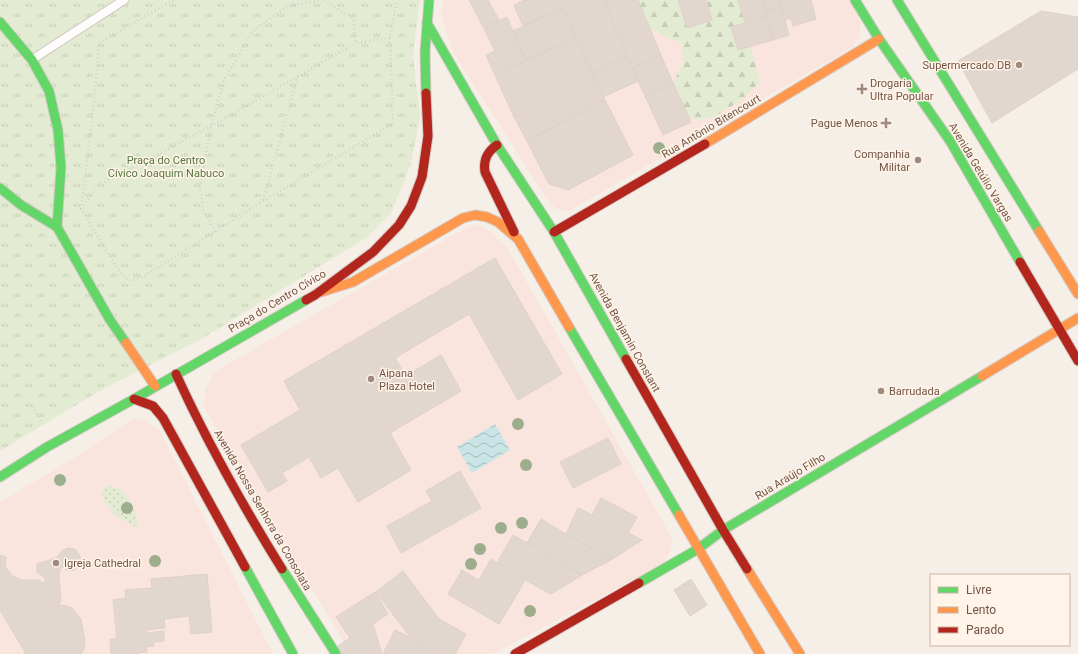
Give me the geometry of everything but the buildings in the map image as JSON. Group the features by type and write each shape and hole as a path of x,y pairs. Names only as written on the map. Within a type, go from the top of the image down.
{"main road":[{"name":"Praça do Centro Cívico","path":"0,476 47,447 134,399 315,294 373,252 399,225 411,206 422,177 428,136 425,52 429,0"},
{"name":"Avenida Getúlio Vargas","path":"855,0 879,39 950,141 1078,360"},
{"name":"Avenida Getúlio Vargas","path":"897,0 1078,294"},
{"path":"0,22 32,60 49,91 58,130 61,167 57,227"},
{"name":"Avenida Benjamin Constant","path":"427,23 497,145 554,232 723,530 800,654"},
{"name":"Rua Antônio Bitencourt","path":"554,232 719,136 879,39"},
{"path":"497,145 487,153 483,169 518,239 760,654"},
{"path":"0,188 21,205 57,227 110,320 155,386"},
{"path":"315,294 353,282 463,218 475,215 489,217 504,226 518,239"},
{"name":"Rua Araújo Filho","path":"515,654 698,549 723,530 1078,318"},
{"name":"Avenida Nossa Senhora da Consolata","path":"176,374 204,433 246,509 336,654"},
{"path":"134,399 153,406 163,418 293,654"}],"lane":[{"path":"32,60 124,0"}],"path":[{"path":"173,0 99,43 94,102 81,209 121,274 129,281 143,277 263,201 393,124 390,38 397,0"},
{"path":"215,232 203,210 200,186 211,126 224,80 253,31 286,7 320,0"},
{"path":"324,0 353,19 356,43"},
{"path":"81,209 99,185 211,126 356,43 390,38"},
{"path":"263,201 299,76"},
{"path":"33,406 41,422"}],"shaded area":[{"path":"444,0 849,0 861,22 860,36 853,47 569,211 556,209 546,198 452,50 440,12"},
{"path":"471,225 485,227 507,247 672,538 670,551 663,564 493,654 351,654 204,408 205,390 214,372"},
{"path":"133,419 144,420 159,429 273,654 0,654 0,502 72,459"}],"green space":[{"name":"Praça do Centro Cívico Joaquim Nabuco","path":"0,0 420,0 413,54 420,117 411,164 391,213 366,238 198,341 101,390 0,451"},
{"path":"632,0 739,0 760,82 738,103 725,109 715,117 698,120 684,116 674,101 673,83 683,63 682,43 664,36 645,25"},
{"path":"109,486 122,491 130,501 139,528 116,516 109,508 102,495 103,489"}],"water":[{"path":"495,424 510,450 472,473 457,447"}],"traffic: fast":[{"path":"426,93 425,52 429,0"},
{"path":"855,0 879,39 950,141 1020,262"},
{"path":"897,0 1039,231"},
{"path":"0,22 32,60 49,91 58,130 61,167 57,227"},
{"path":"427,23 497,145 554,232 626,359"},
{"path":"0,188 21,205 57,227 110,320 126,343"},
{"path":"0,477 47,447 306,300"},
{"path":"569,327 679,515"},
{"path":"639,583 698,549 723,530 982,376"},
{"path":"245,567 293,654"},
{"path":"282,569 336,654"}],"traffic: slow":[{"path":"705,144 879,39"},
{"path":"321,292 353,282 463,218 475,215 487,217 498,222 518,239 569,327"},
{"path":"1039,231 1078,294"},
{"path":"982,376 1078,318"},
{"path":"126,343 155,386"},
{"path":"679,515 760,654"},
{"path":"747,569 800,654"}],"traffic: jam":[{"path":"306,300 373,252 399,225 411,206 422,177 428,136 426,93"},
{"path":"554,232 705,144"},
{"path":"497,145 486,157 485,172 514,232"},
{"path":"1020,262 1078,361"},
{"path":"626,359 723,530 747,569"},
{"path":"176,374 226,473 253,522 282,569"},
{"path":"134,399 153,406 163,418 245,567"},
{"path":"515,654 639,583"}],"place":[{"name":"Supermercado DB","path":"1019,65"},
{"name":"Drogaria Ultra Popular","path":"862,89"},
{"name":"Pague Menos","path":"886,123"},
{"name":"Companhia Militar","path":"918,160"},
{"name":"Aipana Plaza Hotel","path":"371,379"},
{"name":"Barrudada","path":"881,391"},
{"name":"Igreja Cathedral","path":"56,563"}]}
